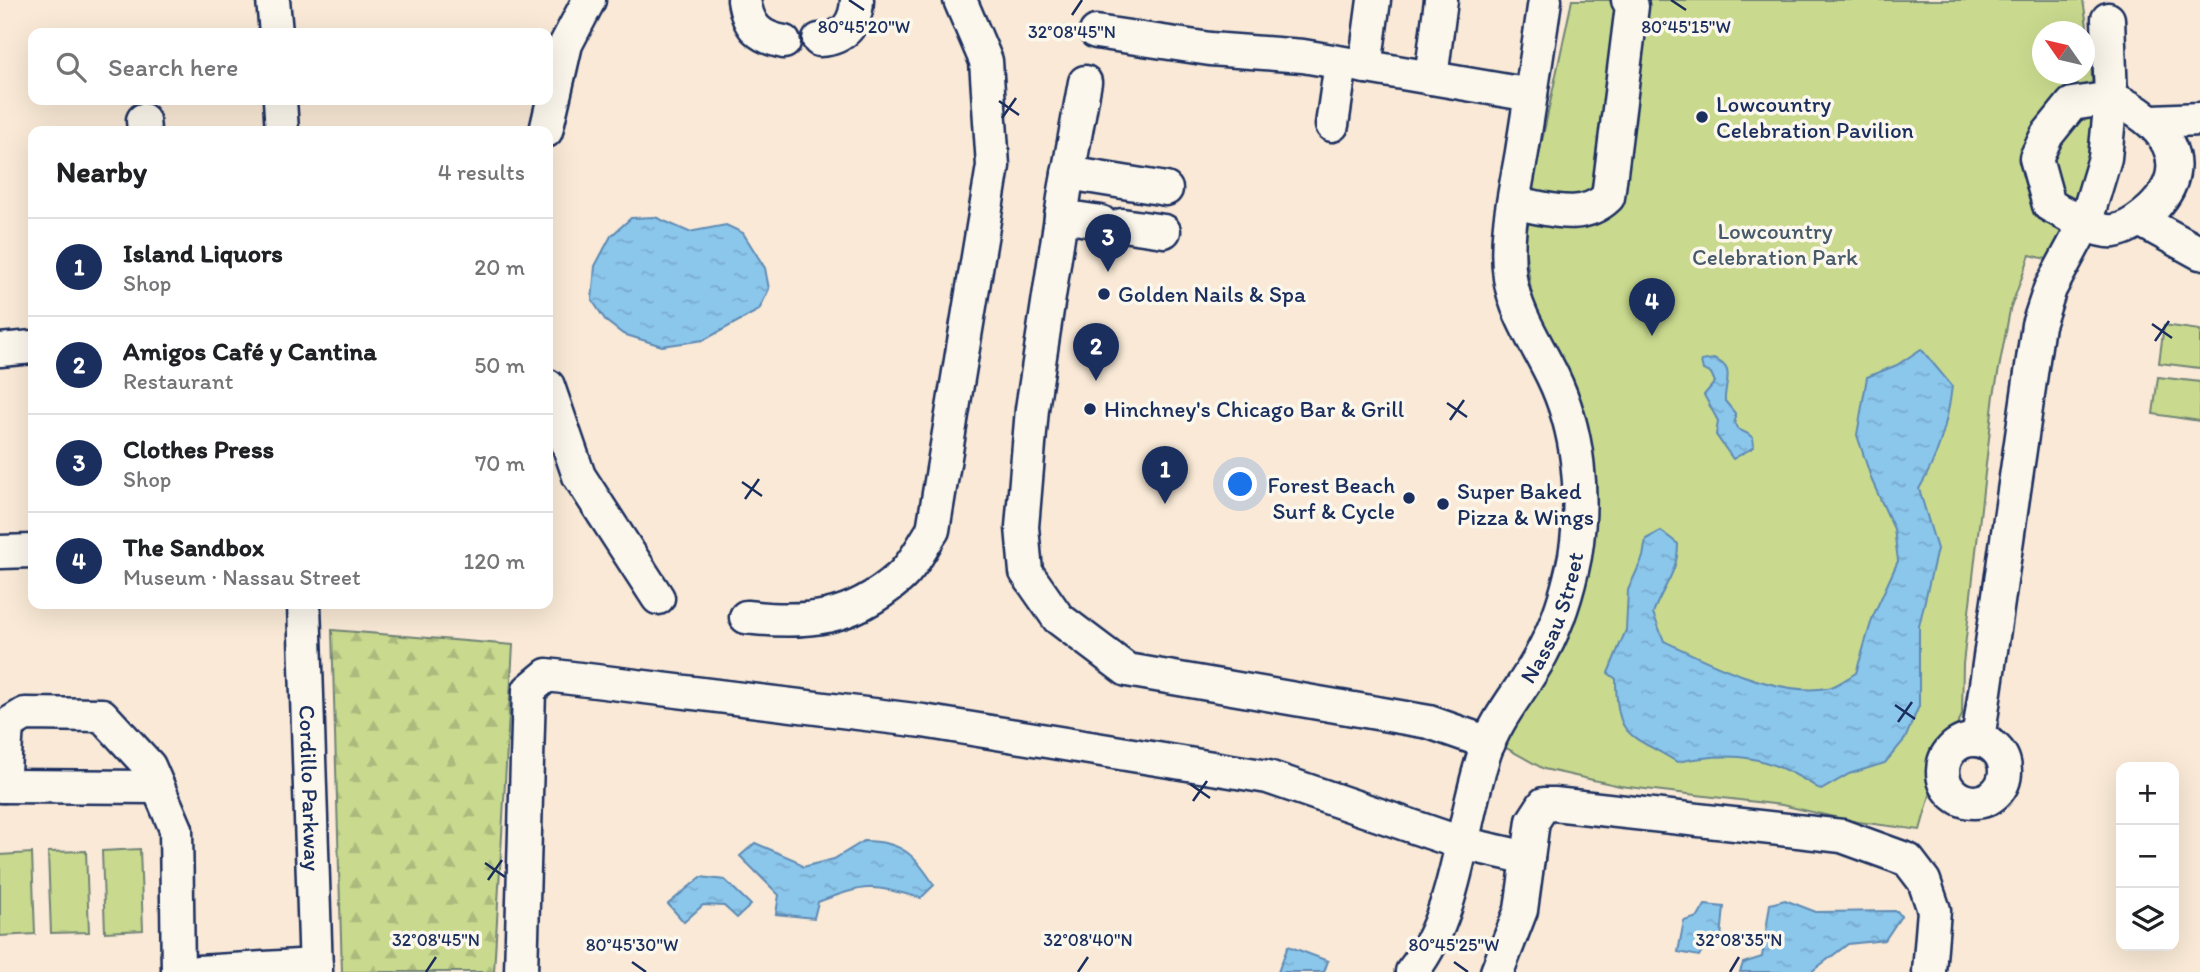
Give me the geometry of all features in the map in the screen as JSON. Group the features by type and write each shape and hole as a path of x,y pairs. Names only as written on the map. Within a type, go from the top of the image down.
{"street":[{"path":"273,0 276,28"},
{"path":"553,101 566,44 589,0"},
{"path":"744,0 747,20 758,33 770,39 784,41"},
{"path":"819,40 840,36 851,26 857,0"},
{"path":"747,617 782,621 820,620 864,602 900,577 933,530 993,166 986,61 960,0"},
{"path":"1332,125 1374,0"},
{"path":"1431,78 1441,0"},
{"name":"Nassau Street","path":"1412,972 1421,962 1447,902 1489,743 1504,712 1543,652 1558,615 1575,555 1578,465 1567,409 1518,310 1508,261 1514,203 1545,0"},
{"path":"1514,203 1575,213 1596,209 1608,197 1632,6 1629,0"},
{"path":"1978,740 2038,325 2050,289 2085,224 2105,158 2111,98 2109,6"},
{"path":"1097,32 1210,49 1303,56 1531,95"},
{"path":"1085,82 1061,216 1032,410 1022,527 1026,572 1058,618 1127,670 1429,722 1489,743"},
{"path":"2111,98 2153,121 2171,146 2175,164 2174,183 2140,220 2113,231 2085,224 2049,205 2036,158 2047,135 2073,104 2111,98"},
{"path":"280,105 282,126"},
{"path":"547,126 552,105"},
{"path":"2153,121 2200,119"},
{"path":"1068,173 1166,188"},
{"path":"1061,216 1164,231"},
{"path":"2140,220 2200,253"},
{"path":"0,350 28,347"},
{"path":"553,401 579,476 658,598"},
{"path":"0,552 28,551"},
{"name":"Cordillo Parkway","path":"304,609 316,969"},
{"path":"521,972 529,690 547,675 923,721 1268,777 1461,843 1528,858"},
{"path":"158,787 1,786 7,725 25,714 102,715 149,766 158,787 176,829 178,972"},
{"path":"1497,972 1521,910 1533,821 1544,804 1842,836 1908,860 1924,881 1934,909 1929,972"},
{"path":"198,972 316,969"}],"green space":[{"name":"Lowcountry Celebration Park","path":"1572,0 2083,0 2086,21 2032,21 2032,84 2092,84 2089,153 2077,202 2050,260 2030,255 2010,310 1994,395 1963,664 1962,715 1939,764 1920,830 1851,821 1782,805 1620,786 1544,769 1501,745 1585,569 1533,305 1525,247 1533,183"},
{"path":"2164,325 2200,330 2200,368 2159,363"},
{"path":"2158,377 2200,382 2200,421 2153,414"},
{"path":"332,630 513,645 494,972 342,972"},
{"path":"140,849 143,930 105,932 102,851"},
{"path":"86,851 89,932 51,933 48,852"},
{"path":"32,853 35,934 0,936 0,855"}],"water":[{"path":"655,217 689,232 726,225 743,233 765,268 769,289 759,310 704,340 662,346 623,334 606,321 592,300 595,266 611,236 631,218"},
{"path":"1921,349 1952,386 1941,439 1919,489 1937,549 1919,626 1919,706 1905,739 1885,763 1849,774 1821,790 1769,763 1735,757 1698,758 1677,762 1637,739 1623,724 1619,714 1616,679 1608,673 1626,630 1628,590 1643,557 1646,539 1661,531 1678,544 1676,563 1653,613 1664,641 1743,676 1787,687 1827,688 1856,673 1873,616 1898,561 1894,529 1872,481 1857,435 1867,377 1897,365"},
{"path":"1714,359 1727,371 1725,401 1735,413 1737,428 1753,438 1754,447 1733,459 1716,435 1718,421 1704,395 1715,382 1711,373 1703,370 1701,361"},
{"path":"864,841 888,844 906,852 920,865 934,885 921,898 879,888 848,892 818,902 814,918 776,914 779,895 740,856 755,843 795,860 803,867 834,859"},
{"path":"701,877 725,880 751,905 737,918 724,906 703,905 684,922 668,904"},
{"path":"1785,900 1816,912 1897,911 1901,916 1885,940 1848,944 1811,972 1740,972 1743,963 1762,957 1770,904"},
{"path":"1705,905 1724,907 1721,938 1706,943 1699,956 1678,952 1684,921 1698,917"},
{"path":"1288,946 1328,961 1324,972 1278,972"}],"place":[{"name":"Lowcountry Celebration Pavilion","path":"1702,117"},
{"name":"Clothes Press","path":"1108,272"},
{"name":"Golden Nails & Spa","path":"1104,294"},
{"name":"The Sandbox","path":"1652,336"},
{"name":"Amigos Café y Cantina","path":"1096,381"},
{"name":"Hinchney's Chicago Bar & Grill","path":"1090,409"},
{"name":"Forest Beach Surf & Cycle","path":"1409,498"},
{"name":"Island Liquors","path":"1165,504"},
{"name":"Super Baked Pizza & Wings","path":"1443,504"}]}
